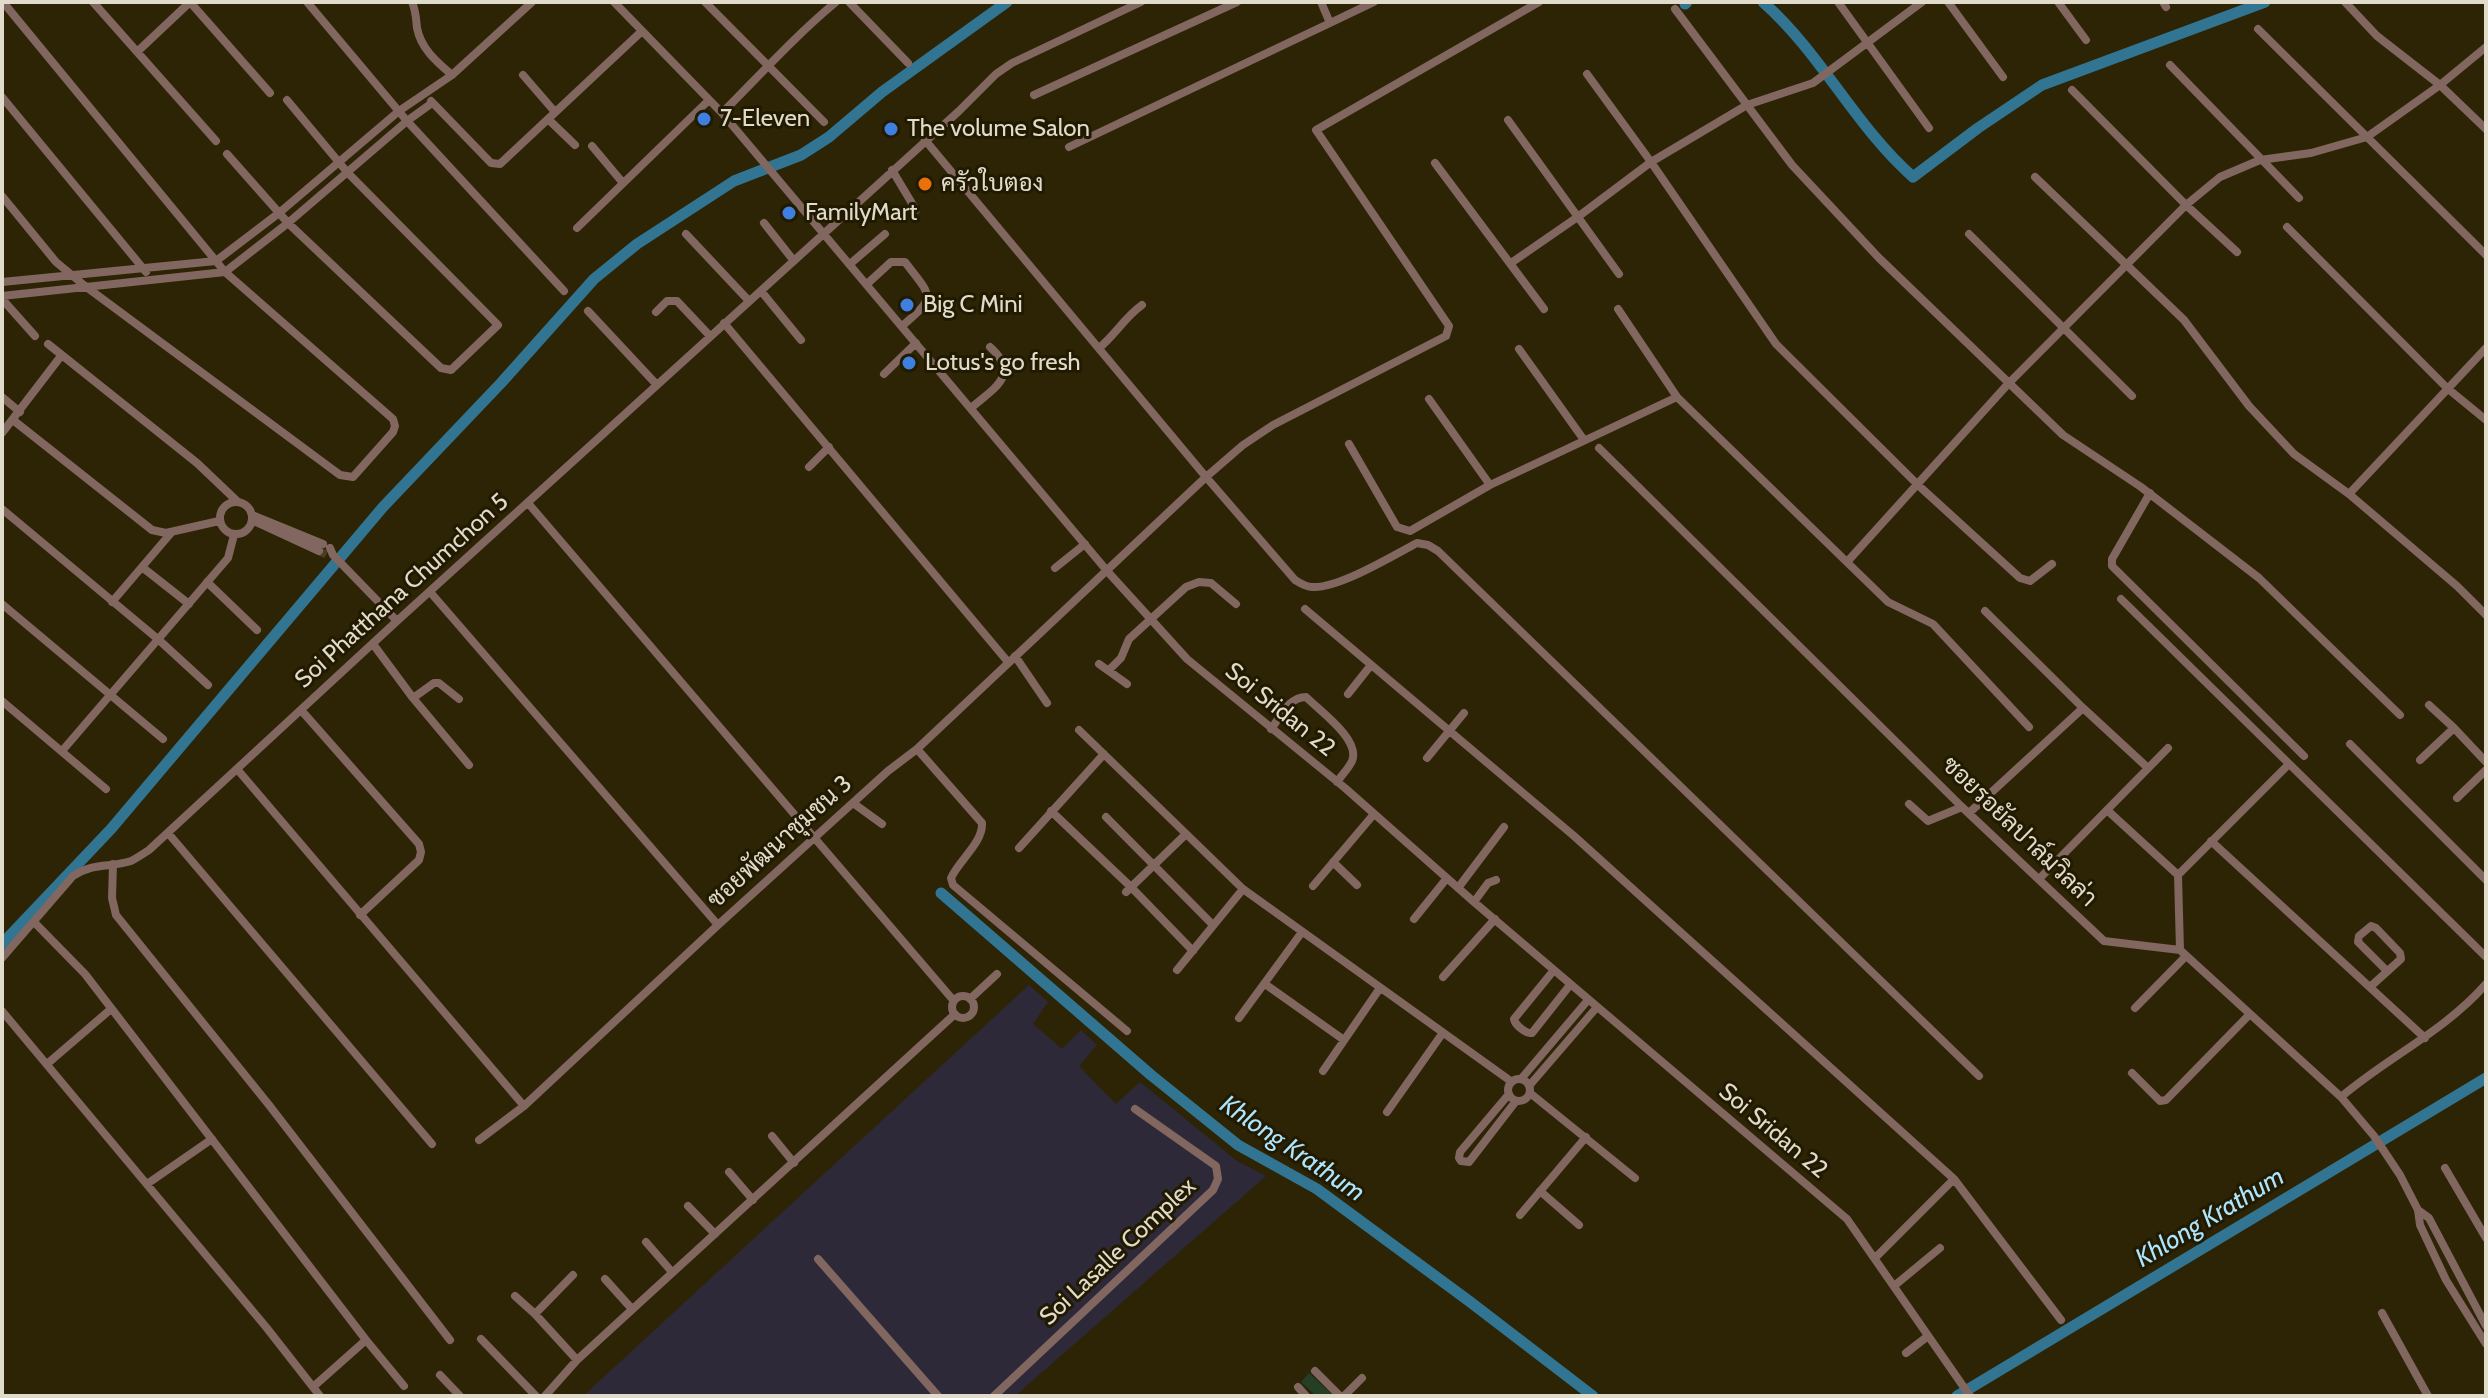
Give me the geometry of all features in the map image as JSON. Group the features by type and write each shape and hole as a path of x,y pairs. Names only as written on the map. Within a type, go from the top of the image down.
{"street":[{"path":"2,196 56,262 85,286 340,475 353,477 393,432 393,419 225,272 3,2"},
{"path":"93,2 216,141"},
{"path":"137,52 190,2 270,93"},
{"path":"307,2 407,121 564,291"},
{"path":"412,2 422,44 432,58 452,75"},
{"path":"2,282 216,261 279,213 399,111 452,75 532,2"},
{"name":"Soi Sridan 22","path":"614,2 722,113 1108,572 1187,659 1337,782 1570,985 1847,1219 1969,1395"},
{"path":"705,2 824,122"},
{"path":"722,113 800,31 836,2"},
{"path":"849,2 908,63"},
{"name":"Soi Phatthana Chumchon 5","path":"2,958 73,876 97,865 133,860 149,850 825,234 996,74 1012,63 1141,2"},
{"path":"1034,95 1237,2"},
{"path":"1321,2 1330,23"},
{"path":"1069,147 1374,2"},
{"name":"ซอยพัฒนาชุมชน 3","path":"479,1140 524,1106 718,925 917,749 1243,445 1273,425 1446,336 1449,326 1316,130 1539,2"},
{"path":"1838,2 1929,128"},
{"path":"1511,263 1651,162 1747,105 1813,83 1922,2"},
{"path":"1948,2 2003,77"},
{"path":"2058,2 2086,40"},
{"path":"2345,2 2377,36 2440,85 2486,129"},
{"path":"1675,9 1792,165 1854,235 2063,435 2150,493 2259,578 2400,715"},
{"path":"2258,29 2486,255"},
{"path":"425,95 495,165 500,164 642,31"},
{"path":"1847,562 2008,384 2186,205 2220,177 2260,160 2311,153 2367,137 2440,85 2486,47"},
{"path":"2170,65 2299,198"},
{"path":"1587,74 1776,344 1918,485 2020,578 2030,581 2052,564"},
{"path":"523,75 575,145"},
{"path":"2072,90 2237,252"},
{"path":"2,97 152,279"},
{"path":"227,154 288,223 441,368 451,370 498,325 347,172 287,100"},
{"path":"577,228 709,100"},
{"path":"2,298 225,272 432,103"},
{"path":"1508,120 1619,274"},
{"path":"925,140 1295,580 1308,587 1322,587 1355,575 1417,543 1438,551 1979,1076"},
{"path":"592,146 623,183"},
{"path":"1435,163 1544,309"},
{"path":"892,170 916,210"},
{"path":"2035,177 2184,320 2246,402 2294,454 2349,494 2457,586 2486,615"},
{"path":"764,223 794,261"},
{"path":"2287,227 2447,388 2486,420"},
{"path":"686,234 749,301"},
{"path":"850,264 885,234"},
{"path":"1969,234 2132,396"},
{"path":"867,284 891,262 905,262 926,290 928,301 902,326"},
{"path":"761,291 801,340"},
{"path":"2,298 35,336"},
{"path":"656,312 667,301 677,301 710,336"},
{"path":"1099,348 1142,305"},
{"path":"1618,309 1677,397 1888,602 1933,624 2029,727"},
{"path":"588,311 657,385"},
{"path":"724,323 1047,703"},
{"path":"884,374 916,343"},
{"path":"48,344 197,463 238,502 247,506 252,518 328,552 349,569 397,621"},
{"path":"971,408 1005,375 1000,356 990,347"},
{"path":"2349,494 2486,348"},
{"path":"1519,349 1584,440"},
{"path":"2,433 61,356"},
{"path":"2,397 20,412"},
{"path":"1349,444 1397,527 1410,531 1490,485 1677,397"},
{"path":"1429,399 1490,485"},
{"path":"13,420 158,533 219,521"},
{"path":"809,467 829,447"},
{"name":"ซอยรอยัลปาล์มวิลล่า","path":"1599,448 1965,810 2104,941 2183,953"},
{"path":"2150,493 2112,559 2112,566 2304,756"},
{"path":"238,502 223,507 219,521 224,530 234,535 244,533 252,518"},
{"path":"528,503 954,1001"},
{"path":"2,509 208,685"},
{"path":"112,602 172,532"},
{"path":"62,751 228,558 234,535"},
{"path":"1055,568 1085,544"},
{"path":"142,567 189,604"},
{"path":"207,582 257,630"},
{"path":"1109,670 1121,658 1129,639 1186,587 1199,582 1211,583 1236,604"},
{"path":"431,593 718,925"},
{"path":"2121,599 2486,957"},
{"path":"2,604 163,739"},
{"path":"1305,609 1586,847 1954,1179 2061,1320"},
{"path":"1985,611 2148,768"},
{"path":"373,644 469,765"},
{"path":"1099,664 1127,684"},
{"path":"1348,694 1371,665"},
{"path":"413,698 434,683 439,683 459,699"},
{"path":"1271,729 1293,700 1306,697 1349,739 1353,760 1337,782"},
{"path":"2,701 106,789"},
{"path":"2429,705 2486,762"},
{"path":"1909,804 1928,821 1965,810 2083,708"},
{"path":"301,710 419,844 419,860 360,915"},
{"path":"1427,758 1464,713"},
{"path":"2420,760 2454,728"},
{"path":"1079,730 1243,889 1442,1034 1530,1089 1635,1178"},
{"path":"2350,744 2486,880"},
{"path":"2039,879 2168,748"},
{"path":"917,749 982,823 980,835 951,878 953,885 1127,1031"},
{"path":"1019,848 1104,754"},
{"path":"2178,875 2289,764"},
{"path":"237,769 524,1106"},
{"path":"2457,798 2486,770"},
{"path":"853,803 882,824"},
{"path":"2107,810 2178,875 2183,953 2341,1097 2374,1136 2400,1175 2418,1210 2420,1225 2446,1280 2486,1344"},
{"path":"1051,811 1193,951"},
{"path":"1313,886 1374,814"},
{"path":"1106,817 1213,925"},
{"path":"1458,888 1504,827"},
{"path":"168,833 432,1144"},
{"path":"1129,890 1186,834"},
{"path":"2211,841 2425,1038"},
{"path":"1333,862 1357,885"},
{"path":"113,864 112,898 116,915 269,1105 450,1340"},
{"path":"1414,919 1447,878"},
{"path":"1474,902 1488,883 1496,880"},
{"path":"1177,970 1243,889"},
{"path":"1443,977 1495,919"},
{"path":"34,922 85,974 404,1386"},
{"path":"2370,987 2400,961 2401,955 2371,926 2359,936 2358,942 2386,970"},
{"path":"1239,1018 1302,932"},
{"path":"2135,1008 2183,953"},
{"path":"1554,970 1514,1019 1515,1023 1527,1033 1532,1033 1570,985"},
{"path":"970,999 997,974"},
{"path":"1265,984 1344,1040"},
{"path":"2341,1097 2384,1062 2425,1038 2466,1007 2486,984"},
{"path":"1323,1071 1380,988"},
{"path":"960,996 970,999 974,1005 971,1015 961,1018 955,1014 952,1007 954,1001 960,996"},
{"path":"1588,1000 1516,1081 1509,1085 1509,1094 1460,1152 1461,1161 1469,1162 1516,1101 1526,1099 1530,1089 1597,1007"},
{"path":"47,1064 111,1009"},
{"path":"2,1011 320,1396"},
{"path":"545,1396 577,1360 955,1014"},
{"path":"2132,1073 2163,1102 2249,1015"},
{"path":"1387,1112 1442,1034"},
{"path":"1509,1094 1516,1101"},
{"name":"Soi Lasalle Complex","path":"994,1396 1213,1190 1218,1179 1216,1166 1135,1109"},
{"path":"772,1136 794,1163"},
{"path":"1520,1215 1586,1137"},
{"path":"147,1184 212,1139"},
{"path":"2445,1168 2486,1238"},
{"path":"729,1172 753,1200"},
{"path":"1875,1258 1954,1179"},
{"path":"1540,1191 1579,1225"},
{"path":"688,1206 715,1234"},
{"path":"2418,1210 2429,1218 2486,1326"},
{"path":"646,1242 672,1272"},
{"path":"1894,1286 1940,1248"},
{"path":"818,1259 938,1396"},
{"path":"535,1314 573,1275"},
{"path":"605,1279 632,1309"},
{"path":"515,1296 577,1360"},
{"path":"2382,1313 2428,1396"},
{"path":"1906,1353 1928,1336"},
{"path":"481,1339 536,1396"},
{"path":"313,1387 366,1340"},
{"path":"1315,1371 1342,1396 1362,1378"},
{"path":"440,1375 460,1396"},
{"path":"1298,1387 1306,1396"}],"shaded area":[{"path":"1029,985 1048,1002 1033,1024 1062,1049 1081,1030 1097,1045 1079,1066 1116,1104 1140,1082 1237,1161 1266,1176 1015,1396 583,1396"}],"green space":[{"path":"1309,1373 1334,1396 1316,1396 1301,1382"}],"waterway":[{"path":"2,944 111,829 383,507 594,279 637,244 734,181 801,155 829,137 882,92 1007,2"},
{"path":"1763,2 1803,44 1873,135 1913,177 2042,85 2265,2"},
{"name":"Khlong Krathum","path":"941,893 1151,1075 1238,1145 1317,1189 1593,1396"},
{"name":"Khlong Krathum","path":"1957,1396 2486,1078"}],"tunnel":[{"path":"319,551 327,555"}],"place":[{"name":"7-Eleven","path":"704,119"},
{"name":"The volume Salon","path":"891,129"},
{"name":"ครัวใบตอง","path":"925,184"},
{"name":"FamilyMart","path":"789,213"},
{"name":"Big C Mini","path":"907,305"},
{"name":"Lotus's go fresh","path":"909,363"}]}
